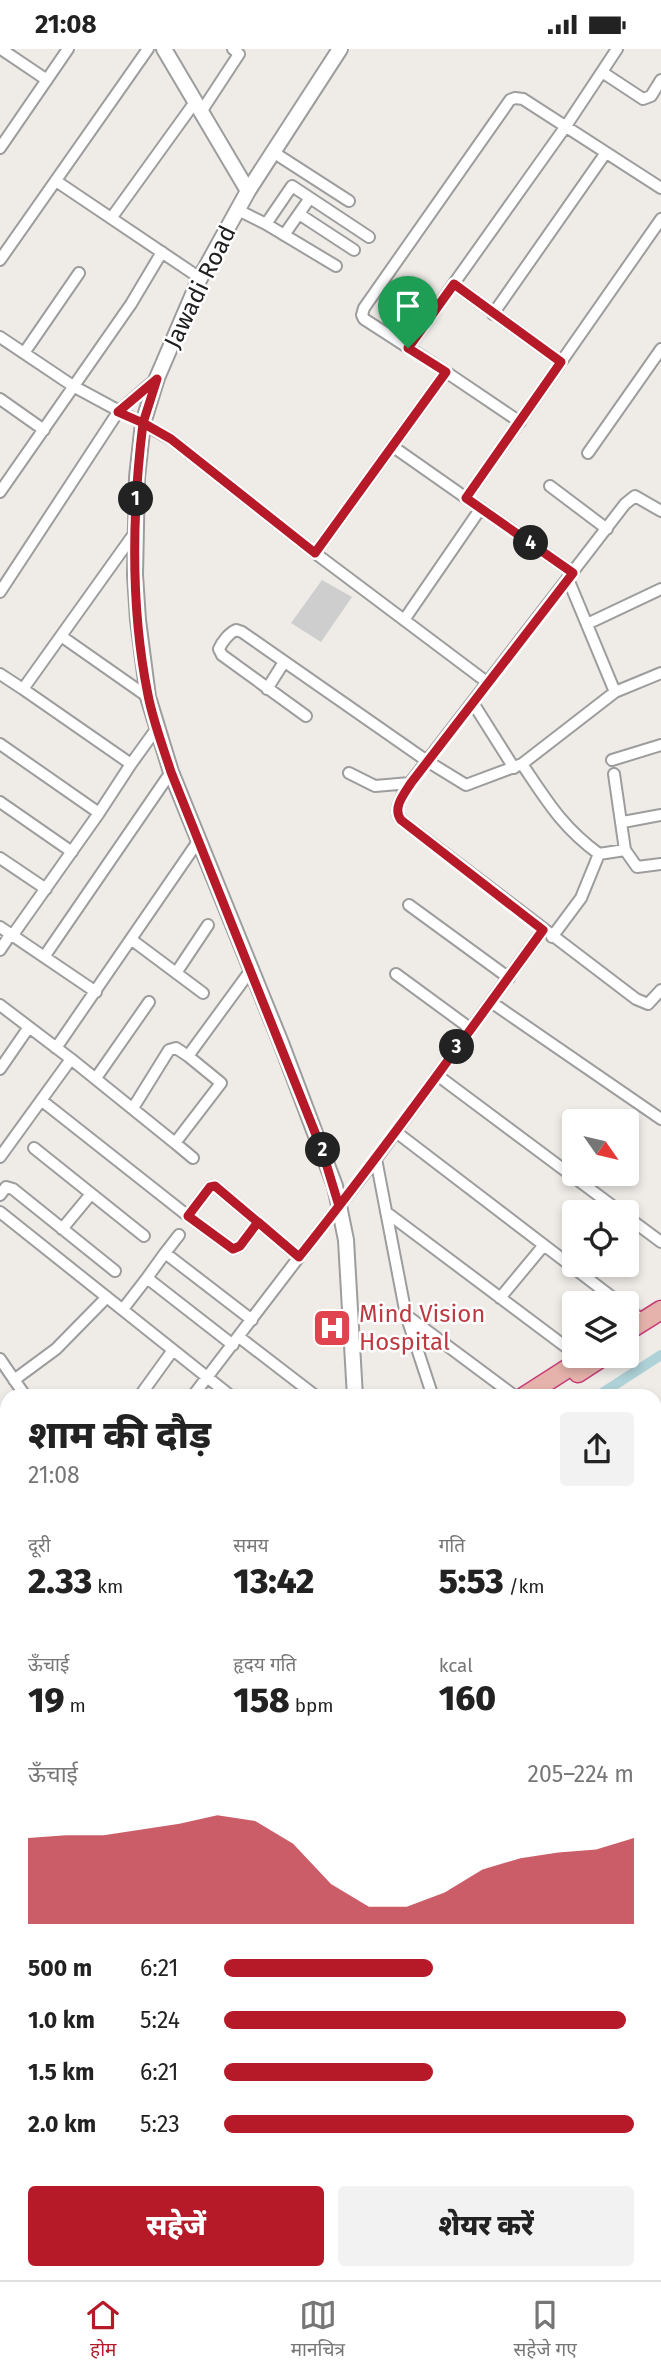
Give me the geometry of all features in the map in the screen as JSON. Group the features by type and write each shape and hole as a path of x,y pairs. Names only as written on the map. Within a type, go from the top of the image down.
{"highway":[{"path":"652,1321 661,1310"},
{"path":"534,1389 563,1368"},
{"path":"553,1389 586,1368"}],"street":[{"path":"1,49 47,80"},
{"path":"0,148 68,49"},
{"path":"0,260 148,49"},
{"path":"164,49 248,191"},
{"path":"408,348 566,126 617,49"},
{"name":"Jawadi Road","path":"337,50 248,191 200,278 157,379 143,423 137,477 135,575 148,697 171,772 326,1159 339,1206 350,1276 355,1389"},
{"path":"112,217 238,51"},
{"path":"602,72 643,99 651,96 661,81"},
{"path":"520,422 364,319 364,308 512,98 519,97 661,188"},
{"path":"273,152 349,201"},
{"path":"493,314 605,154"},
{"path":"56,181 200,278"},
{"path":"266,224 292,186 369,237"},
{"path":"284,235 310,198"},
{"path":"238,210 336,266"},
{"path":"299,214 354,250"},
{"path":"466,498 661,219"},
{"path":"0,492 131,304 162,252"},
{"path":"24,353 79,273"},
{"path":"454,284 561,362"},
{"path":"0,337 73,386 167,437 488,683"},
{"path":"588,453 661,349"},
{"path":"315,553 446,372"},
{"path":"0,592 118,412 157,379"},
{"path":"0,399 44,430"},
{"path":"392,446 481,508 571,576 615,692"},
{"path":"550,487 607,529"},
{"path":"661,511 635,496 625,505 411,783 399,803 399,818 642,1003 651,1002 661,990"},
{"path":"404,619 481,508"},
{"path":"23,689 136,531"},
{"path":"0,567 11,575"},
{"path":"587,624 661,589"},
{"path":"306,716 222,656 219,649 221,645 236,630 466,785 518,766 615,692 661,673"},
{"path":"61,636 148,697"},
{"path":"267,689 284,662"},
{"path":"0,674 131,764"},
{"path":"473,703 563,823 598,854 625,850"},
{"path":"0,950 46,889 157,728"},
{"path":"0,744 99,813"},
{"path":"612,759 661,745"},
{"path":"44,957 171,772"},
{"path":"349,773 374,786 411,783"},
{"path":"614,774 625,850 638,867 661,864"},
{"path":"0,802 72,852"},
{"path":"623,822 661,815"},
{"path":"56,1048 199,840"},
{"path":"198,1389 376,1159 509,978 581,898 598,854"},
{"path":"0,858 46,889"},
{"path":"409,905 509,978"},
{"path":"176,972 208,925"},
{"path":"0,927 96,992"},
{"path":"132,940 203,993"},
{"path":"188,1056 251,970"},
{"path":"396,974 471,1028"},
{"path":"96,1079 149,1002"},
{"path":"491,1002 657,1117 661,1104"},
{"path":"0,1005 134,1108 193,1158"},
{"path":"0,1069 29,1027"},
{"path":"134,1108 169,1050 176,1048 220,1080 221,1084 175,1143"},
{"path":"0,1157 71,1059"},
{"path":"438,1075 605,1200"},
{"path":"41,1100 233,1249 240,1246 258,1222"},
{"path":"396,1132 604,1291"},
{"path":"34,1148 144,1236"},
{"path":"376,1159 406,1315 430,1389"},
{"path":"188,1216 210,1187 215,1186 299,1257"},
{"path":"0,1195 6,1187 13,1189 115,1271"},
{"path":"62,1229 91,1194"},
{"path":"0,1212 222,1389"},
{"path":"386,1212 562,1343"},
{"path":"639,1225 661,1242"},
{"path":"123,1309 179,1235"},
{"path":"500,1298 544,1245"},
{"path":"165,1253 252,1320"},
{"path":"147,1278 305,1389"},
{"path":"14,1380 56,1349 107,1297"},
{"path":"406,1315 505,1389"},
{"path":"145,1389 173,1349"},
{"path":"0,1359 20,1389"}],"shaded area":[{"path":"322,580 352,597 321,642 291,623"}],"waterway":[{"path":"608,1389 661,1355"}],"place":[{"name":"Mind Vision Hospital","path":"332,1328"}],"route":[{"path":"408,348 446,372 315,553 171,439 143,423 157,379 118,412 143,423 137,477 135,575 141,656 148,697 171,772 281,1043 335,1186 339,1206 299,1257 258,1222 240,1246 233,1249 188,1216 210,1187 215,1186 258,1222 299,1257 376,1159 543,930 401,820 397,811 411,783 573,573 466,498 561,362 454,284 408,348"}]}
